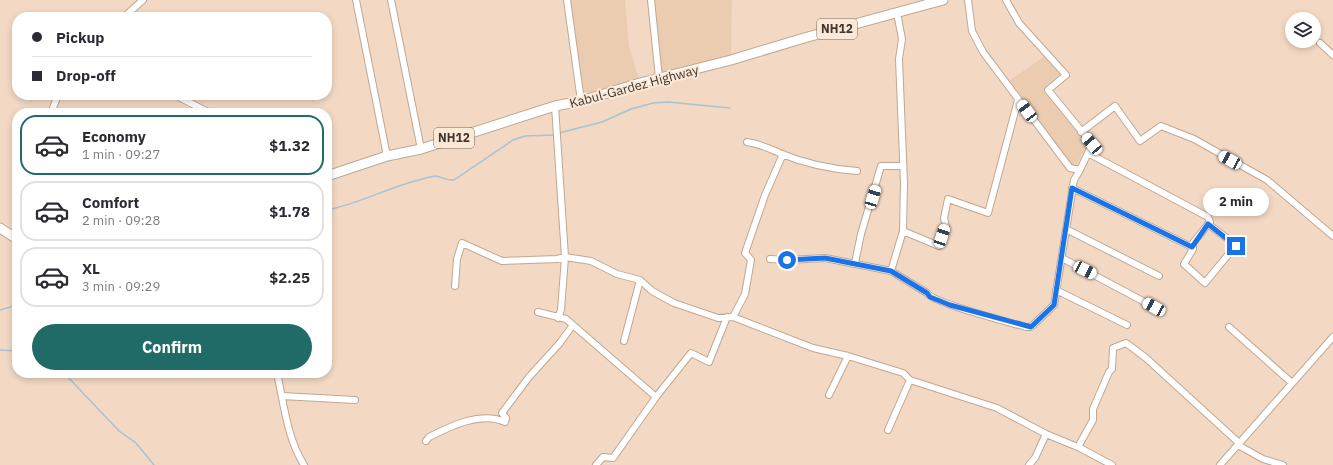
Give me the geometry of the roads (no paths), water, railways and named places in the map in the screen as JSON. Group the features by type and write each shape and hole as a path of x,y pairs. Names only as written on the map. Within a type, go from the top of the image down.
{"highway":[{"name":"Kabul-Gardez Highway","path":"332,174 387,156 421,149 555,106 581,101 658,78 731,60 943,0"},
{"path":"0,228 12,236"}],"street":[{"path":"132,11 143,0"},
{"path":"356,0 387,156"},
{"path":"391,0 421,149"},
{"path":"567,0 581,101"},
{"path":"651,0 658,78"},
{"path":"968,0 972,31 983,52 1070,168 1080,170"},
{"path":"770,259 787,260 825,258 848,264 856,263 891,271 927,293 930,297 950,305 1026,327 1031,327 1054,305 1072,188 1074,180 1092,144 1048,90 1066,75 1019,23 1006,0"},
{"path":"891,271 903,231 899,58 902,39 897,13"},
{"path":"1321,44 1333,55"},
{"path":"185,100 200,108"},
{"path":"903,231 939,246 946,227 944,218 948,199 988,213 1018,100"},
{"path":"555,106 565,257 561,310 558,318"},
{"path":"1081,132 1115,106 1140,141 1161,126 1194,139 1267,180 1333,236"},
{"path":"747,142 760,143 783,154 834,170 857,171"},
{"path":"1088,153 1208,217 1210,222 1208,224 1192,247 1193,249 1184,264 1205,283 1236,246 1208,224"},
{"path":"596,465 603,457 613,458 656,397 691,353 709,362 730,317 745,294 751,260 745,253 765,195 783,154"},
{"path":"856,263 861,234 881,166 902,166"},
{"path":"1072,188 1192,247"},
{"path":"1066,229 1159,276"},
{"path":"455,286 457,258 462,243 502,261 557,259 565,257 591,261 616,274 640,280 652,291 674,304 718,318 730,317 813,348 848,356 903,373 910,380 997,408 1046,434 1078,447 1112,465"},
{"path":"1062,258 1154,307"},
{"path":"624,341 640,280"},
{"path":"1056,290 1127,325"},
{"path":"538,312 566,319 656,397"},
{"path":"426,441 429,437 435,434 471,420 496,418 505,422 506,418 502,413 529,377 559,344 573,325"},
{"path":"1229,327 1292,383"},
{"path":"1220,465 1333,337"},
{"path":"1078,447 1093,420 1093,409 1109,372 1112,369 1113,348 1126,343 1152,363 1239,444 1263,459 1283,465"},
{"path":"829,395 848,356"},
{"path":"278,378 296,453 304,465"},
{"path":"888,430 910,380"},
{"path":"282,396 355,400"},
{"path":"1028,465 1035,458 1046,434"}],"waterway":[{"path":"559,133 602,122 631,109 653,103 668,102 730,108"},
{"path":"332,209 350,204 404,184 431,177 436,176 454,180 513,140 525,136 556,135"},
{"path":"0,310 12,306"},
{"path":"0,350 12,351"},
{"path":"69,378 119,431 136,443 154,465"}]}
